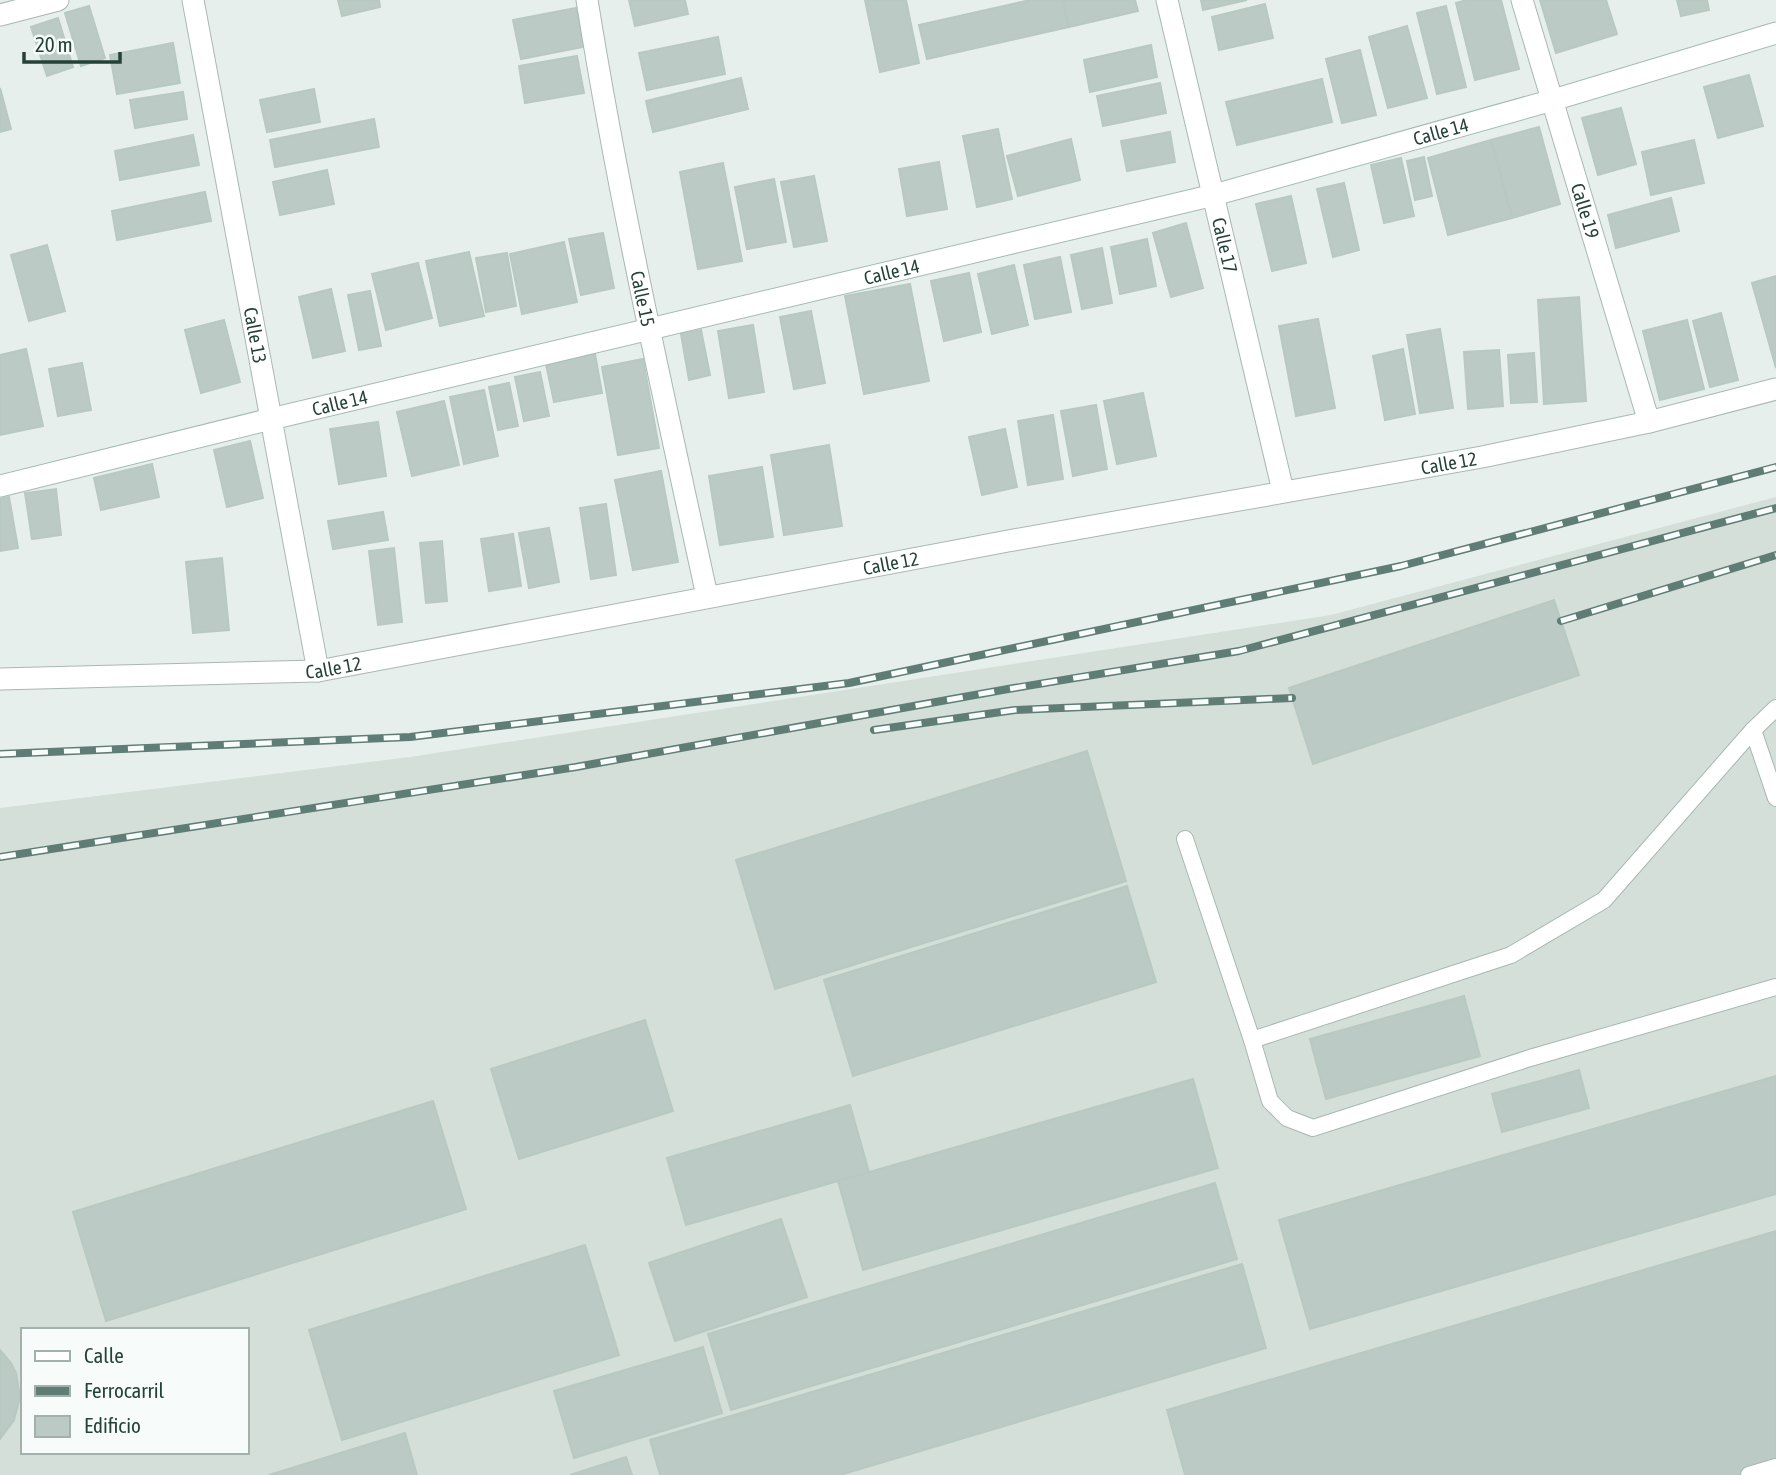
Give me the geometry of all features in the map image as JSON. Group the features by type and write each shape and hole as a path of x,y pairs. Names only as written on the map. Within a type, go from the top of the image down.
{"street":[{"path":"0,15 58,0"},
{"name":"Calle 13","path":"193,0 318,671"},
{"name":"Calle 15","path":"587,0 650,330 707,596"},
{"name":"Calle 17","path":"1167,0 1283,491"},
{"name":"Calle 19","path":"1522,0 1649,422"},
{"name":"Calle 14","path":"0,486 1214,195 1553,100 1776,33"},
{"name":"Calle 12","path":"0,678 318,671 707,596 1482,457 1649,422 1776,389"}],"lane":[{"path":"1252,1040 1511,955 1605,900 1753,730 1776,708"},
{"path":"1753,730 1776,797"},
{"path":"1185,839 1270,1101 1287,1118 1313,1128 1530,1058 1776,987"},
{"path":"1749,1475 1776,1467"}],"shaded area":[{"path":"1776,497 1776,1475 0,1475 0,808 410,757 1331,615"}],"building":[{"path":"338,0 379,0 380,7 342,16"},
{"path":"629,0 685,0 688,14 635,26"},
{"path":"865,0 906,0 919,63 880,72"},
{"path":"1030,0 1063,0 1069,27 927,59 919,25"},
{"path":"1063,0 1135,0 1138,11 1069,27"},
{"path":"1201,0 1247,0 1203,10"},
{"path":"1467,0 1501,0 1519,69 1475,80 1456,3"},
{"path":"1540,0 1606,0 1617,34 1556,53"},
{"path":"1677,0 1707,0 1709,10 1681,16"},
{"path":"1265,4 1273,38 1219,50 1212,17"},
{"path":"89,6 105,58 81,66 65,13"},
{"path":"1446,6 1466,87 1437,94 1417,13"},
{"path":"576,8 583,47 521,59 513,20"},
{"path":"58,18 73,67 47,76 31,27"},
{"path":"1407,26 1427,98 1388,108 1369,37"},
{"path":"718,37 725,74 647,90 639,53"},
{"path":"173,43 180,83 117,94 110,55"},
{"path":"1151,45 1157,77 1090,92 1084,60"},
{"path":"1360,50 1376,115 1342,123 1326,59"},
{"path":"577,56 584,93 525,103 519,66"},
{"path":"1749,75 1763,126 1718,138 1704,87"},
{"path":"741,78 748,109 653,132 646,101"},
{"path":"1322,79 1332,122 1237,145 1226,102"},
{"path":"1160,83 1166,113 1103,126 1097,96"},
{"path":"0,88 11,129 0,132"},
{"path":"314,89 320,122 267,132 260,100"},
{"path":"183,92 187,119 135,128 130,100"},
{"path":"1621,108 1636,164 1598,175 1582,118"},
{"path":"374,119 379,147 275,167 270,140"},
{"path":"1539,127 1560,204 1512,218 1491,140"},
{"path":"998,129 1012,199 977,207 963,136"},
{"path":"1170,132 1175,162 1127,171 1121,141"},
{"path":"193,135 199,165 120,180 115,151"},
{"path":"1071,139 1080,180 1018,196 1007,156"},
{"path":"1491,140 1512,218 1448,235 1428,158"},
{"path":"1694,140 1704,183 1651,195 1642,152"},
{"path":"1424,157 1432,196 1415,200 1407,161"},
{"path":"1401,158 1414,216 1384,223 1371,165"},
{"path":"939,162 947,209 907,216 899,169"},
{"path":"723,163 742,261 698,269 680,172"},
{"path":"327,170 334,204 280,215 273,182"},
{"path":"814,176 827,241 794,247 781,182"},
{"path":"774,179 786,242 747,249 735,187"},
{"path":"1344,183 1359,250 1333,257 1317,189"},
{"path":"205,192 211,221 117,240 112,211"},
{"path":"1291,196 1306,263 1272,271 1256,204"},
{"path":"1671,198 1679,231 1616,248 1608,215"},
{"path":"1186,223 1203,288 1171,297 1153,233"},
{"path":"603,233 614,288 581,295 569,239"},
{"path":"1147,239 1156,286 1120,294 1111,247"},
{"path":"564,242 577,302 522,314 510,254"},
{"path":"47,245 65,311 29,321 11,255"},
{"path":"1102,248 1112,303 1082,309 1071,255"},
{"path":"469,252 484,316 440,326 426,261"},
{"path":"507,253 516,306 486,312 476,258"},
{"path":"1060,257 1071,312 1035,319 1024,265"},
{"path":"418,263 432,318 386,330 372,274"},
{"path":"1014,265 1028,325 992,334 978,274"},
{"path":"969,273 981,332 944,341 931,281"},
{"path":"1776,276 1776,368 1752,283"},
{"path":"910,284 929,381 864,394 845,296"},
{"path":"331,289 345,351 313,358 299,297"},
{"path":"370,291 381,346 359,350 348,295"},
{"path":"1579,297 1586,401 1544,404 1538,300"},
{"path":"811,311 825,383 794,389 780,317"},
{"path":"1721,313 1738,380 1710,387 1693,321"},
{"path":"1318,319 1335,408 1296,416 1279,326"},
{"path":"224,320 240,382 201,393 185,330"},
{"path":"1687,320 1704,389 1660,400 1643,331"},
{"path":"753,325 764,392 729,398 718,331"},
{"path":"1440,329 1453,408 1420,413 1407,335"},
{"path":"701,330 710,375 689,380 681,334"},
{"path":"26,349 43,426 0,435 0,355"},
{"path":"1403,349 1415,414 1385,420 1373,356"},
{"path":"1499,350 1503,406 1468,409 1464,352"},
{"path":"1534,353 1537,402 1511,403 1508,355"},
{"path":"595,354 602,393 554,402 546,364"},
{"path":"643,359 659,448 618,455 602,367"},
{"path":"82,363 91,410 58,416 49,369"},
{"path":"540,372 549,416 524,421 515,377"},
{"path":"509,383 518,426 498,430 489,387"},
{"path":"484,390 498,456 464,464 450,397"},
{"path":"1143,393 1156,456 1117,464 1104,401"},
{"path":"444,401 459,465 412,476 397,412"},
{"path":"1096,405 1107,469 1073,476 1061,411"},
{"path":"1053,415 1063,479 1028,485 1018,421"},
{"path":"378,422 386,476 339,484 330,429"},
{"path":"1005,429 1017,487 982,495 969,437"},
{"path":"250,441 263,498 227,507 214,450"},
{"path":"829,445 842,526 784,535 771,455"},
{"path":"152,464 159,497 101,510 94,478"},
{"path":"762,467 773,537 720,545 709,476"},
{"path":"661,471 678,562 633,570 615,480"},
{"path":"56,489 61,535 32,539 25,493"},
{"path":"9,497 18,548 0,551 0,499"},
{"path":"606,504 616,575 591,579 580,508"},
{"path":"383,512 388,540 333,549 328,521"},
{"path":"549,528 559,582 529,588 519,533"},
{"path":"513,534 521,586 489,591 481,539"},
{"path":"442,541 447,601 426,603 420,543"},
{"path":"394,548 402,622 378,625 369,551"},
{"path":"222,558 229,630 193,633 186,562"},
{"path":"1554,600 1579,675 1313,764 1289,688"},
{"path":"1087,751 1126,881 775,989 736,860"},
{"path":"1127,886 1156,982 853,1076 824,980"},
{"path":"1464,996 1480,1056 1326,1099 1310,1039"},
{"path":"645,1020 673,1111 519,1159 491,1069"},
{"path":"1579,1070 1589,1108 1502,1132 1492,1094"},
{"path":"1776,1076 1776,1194 1310,1329 1279,1220"},
{"path":"1193,1079 1218,1168 863,1270 838,1181"},
{"path":"433,1101 466,1209 106,1321 73,1212"},
{"path":"850,1105 869,1172 686,1225 667,1158"},
{"path":"1215,1183 1237,1259 731,1410 708,1334"},
{"path":"781,1219 807,1297 675,1341 649,1263"},
{"path":"1776,1231 1776,1464 1740,1475 1185,1475 1167,1410"},
{"path":"585,1245 619,1355 342,1440 309,1330"},
{"path":"1242,1264 1266,1348 840,1475 660,1475 650,1440"},
{"path":"703,1347 722,1413 574,1458 554,1391"},
{"path":"0,1350 16,1373 20,1397 14,1420 0,1439"},
{"path":"405,1433 417,1475 269,1475"},
{"path":"626,1457 632,1475 570,1475"}],"railway":[{"path":"0,754 410,737 849,683 1401,566 1776,467"},
{"path":"0,857 576,767 1008,689 1239,651 1776,508"},
{"path":"1561,621 1776,555"},
{"path":"874,730 1015,710 1292,698"}]}
